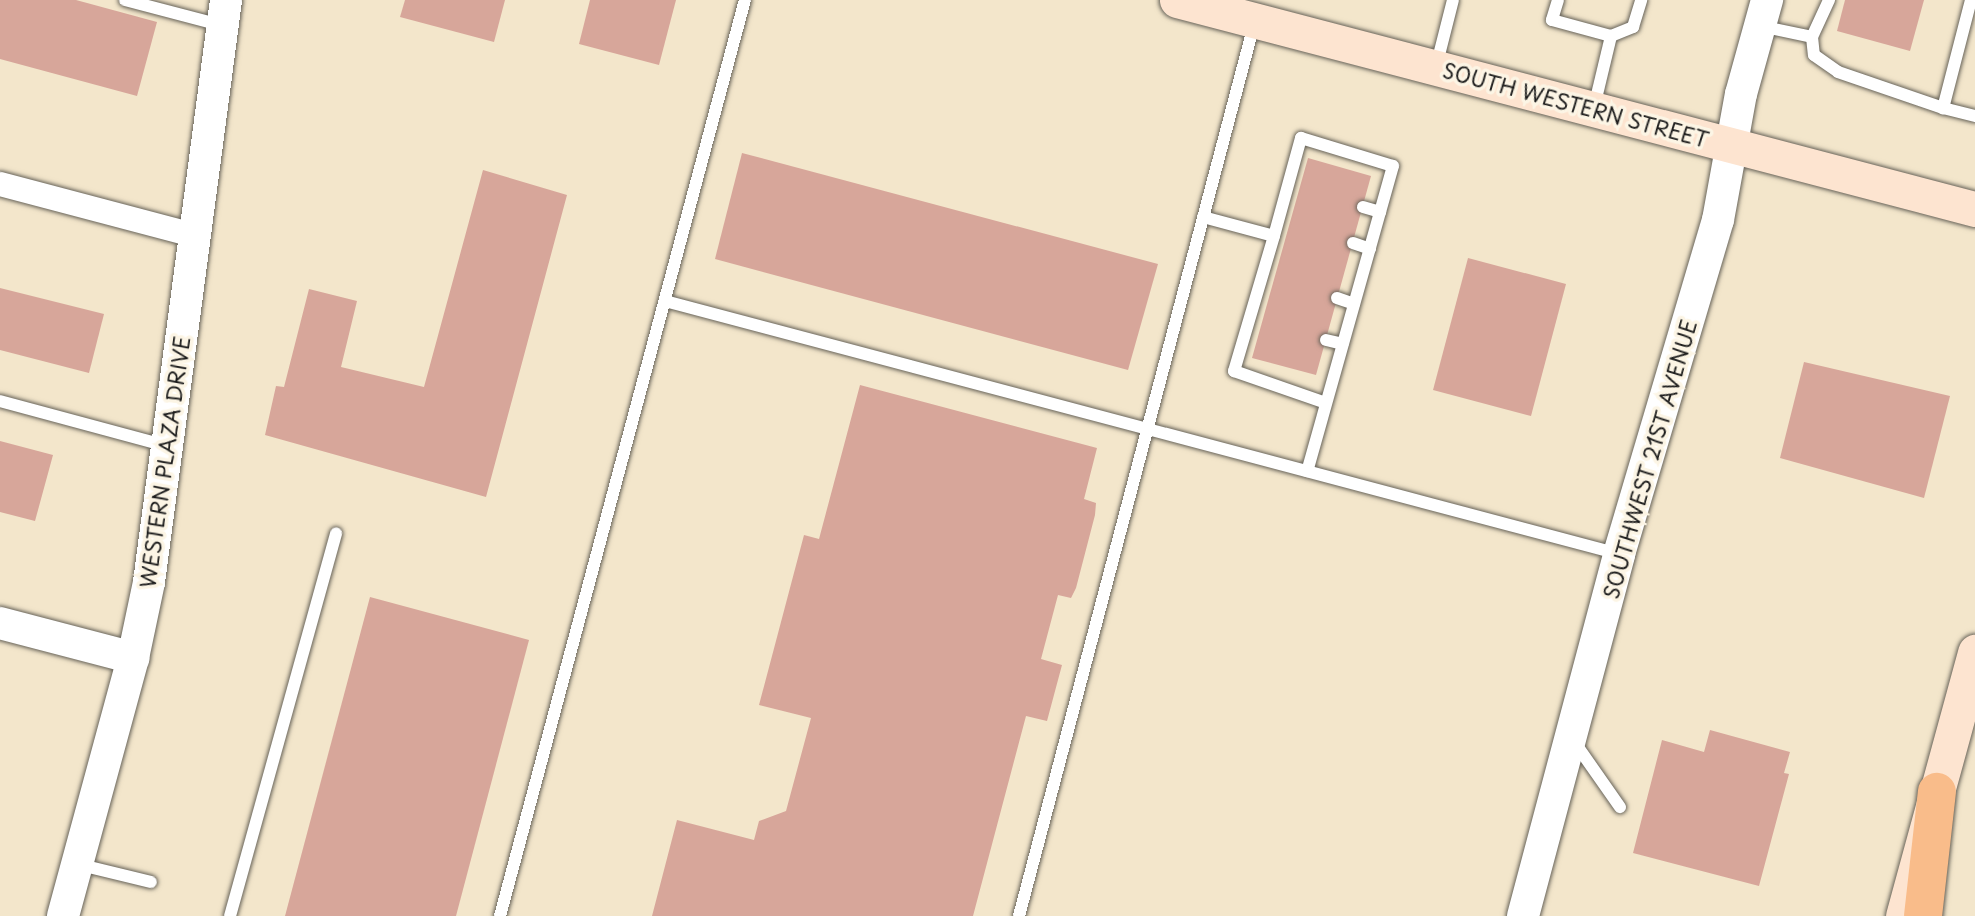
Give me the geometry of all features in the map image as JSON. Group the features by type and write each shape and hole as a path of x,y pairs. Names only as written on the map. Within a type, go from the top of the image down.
{"highway":[{"path":"1923,916 1937,792"}],"main road":[{"name":"SOUTH WESTERN STREET","path":"1182,1 1975,209"},
{"path":"1903,916 1975,652"}],"street":[{"name":"WESTERN PLAZA DRIVE","path":"63,916 133,658 149,582 223,13"},
{"name":"SOUTHWEST 21ST AVENUE","path":"1523,916 1619,554 1718,220 1732,145 1763,13"},
{"path":"0,184 193,235"},
{"path":"0,623 133,658"}],"lane":[{"path":"125,0 223,13"},
{"path":"500,916 745,0"},
{"path":"1436,67 1454,0"},
{"path":"1558,0 1552,20 1611,36 1633,27 1642,0"},
{"path":"1829,0 1812,37 1814,55 1838,72 1942,108 1975,116"},
{"path":"1942,108 1971,0"},
{"path":"1763,13 1812,37"},
{"path":"1019,916 1255,20"},
{"path":"1593,108 1611,36"},
{"path":"1307,471 1393,166 1301,138 1294,186 1284,223 1274,236 1268,277 1249,319 1234,371 1326,403"},
{"path":"1363,206 1380,212"},
{"path":"1203,217 1274,236"},
{"path":"1353,243 1370,249"},
{"path":"1337,298 1354,304"},
{"path":"664,300 1619,554"},
{"path":"1249,319 1262,323"},
{"path":"1326,340 1343,344"},
{"path":"0,401 168,446"},
{"path":"230,916 336,533"},
{"path":"1571,737 1620,807"},
{"path":"77,864 151,882"}],"building":[{"path":"0,0 76,0 157,22 137,96 0,59"},
{"path":"405,0 505,0 494,42 400,17"},
{"path":"590,0 676,0 659,65 579,44"},
{"path":"1845,0 1924,0 1910,51 1837,31"},
{"path":"742,153 1158,264 1128,370 715,259"},
{"path":"1308,158 1371,176 1316,375 1252,358"},
{"path":"483,170 567,195 486,497 265,435 276,386 284,387 309,289 357,301 341,367 424,387"},
{"path":"1468,258 1566,284 1531,416 1433,390"},
{"path":"0,288 104,314 89,373 0,350"},
{"path":"1804,362 1950,396 1924,498 1780,458"},
{"path":"860,385 1097,448 1084,499 1096,503 1095,515 1076,588 1071,598 1058,595 1041,659 1062,665 1047,721 1026,716 973,916 652,916 677,820 754,840 759,821 786,811 811,718 759,705 804,535 819,539"},
{"path":"0,441 53,455 35,521 0,512"},
{"path":"370,597 529,640 456,916 285,916"},
{"path":"1710,730 1790,752 1784,773 1789,774 1759,886 1633,853 1662,740 1704,752"}]}
